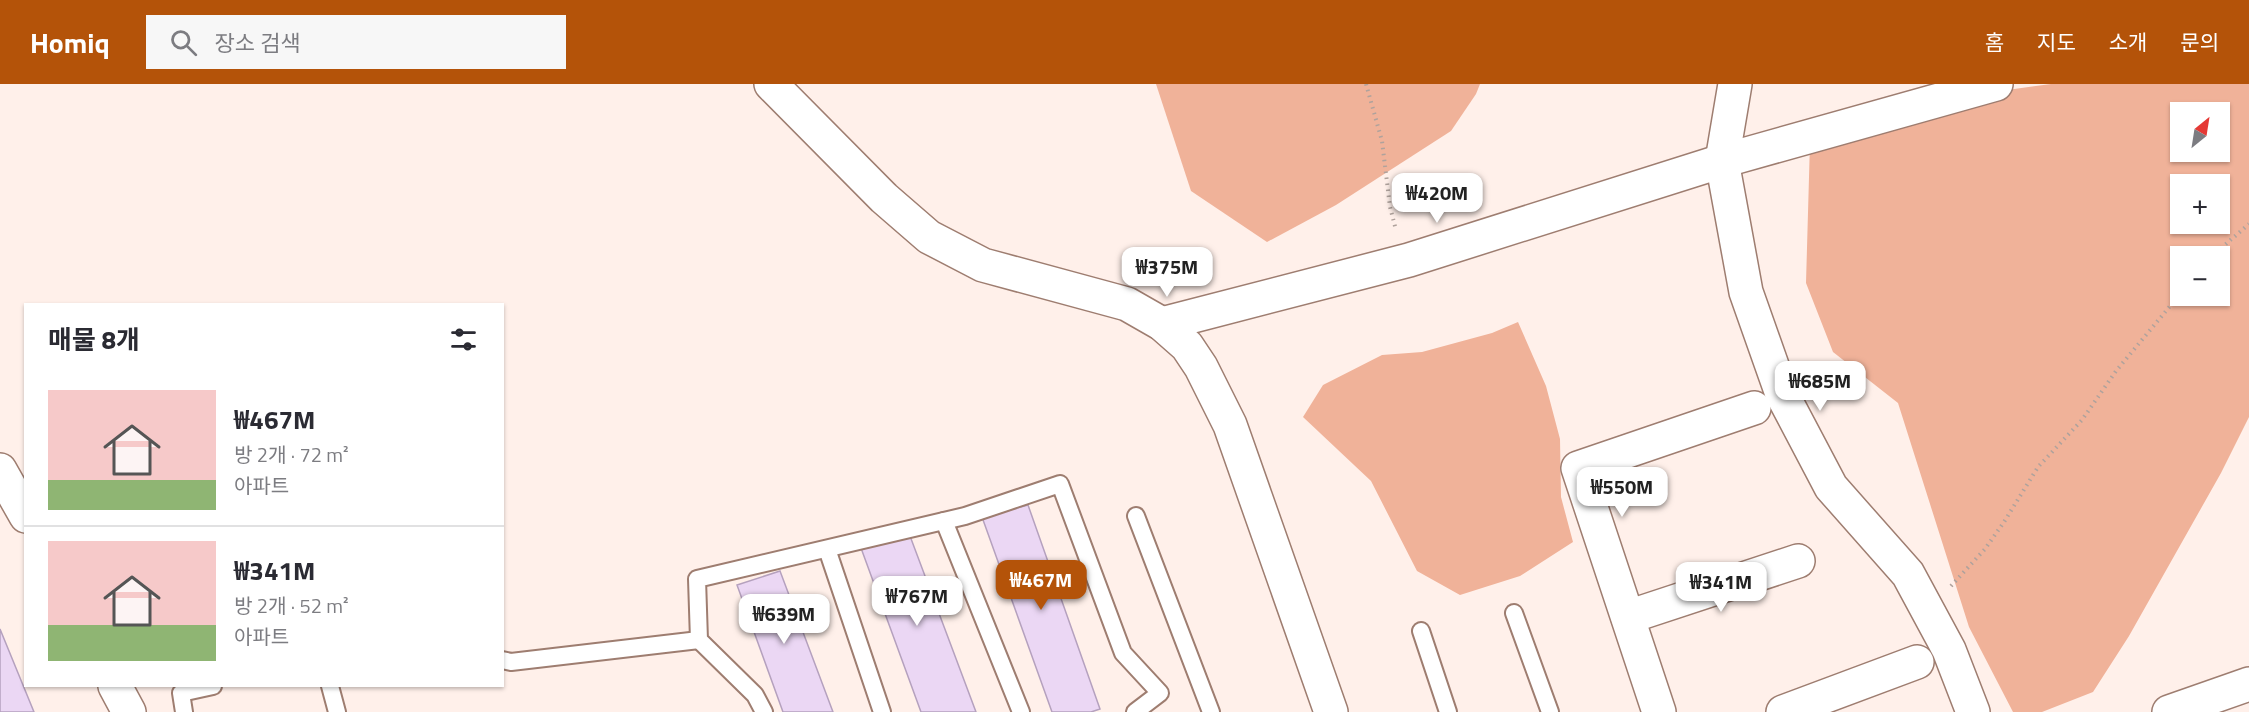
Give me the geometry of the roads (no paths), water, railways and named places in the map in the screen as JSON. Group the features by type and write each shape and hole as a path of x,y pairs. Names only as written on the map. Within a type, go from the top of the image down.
{"street":[{"path":"771,84 884,198 929,237 983,265 1126,304 1162,324 1187,346 1201,367 1230,425 1331,712"},
{"path":"1735,84 1722,161 1746,292 1782,394 1831,487 1908,574 1949,650 1973,712"},
{"path":"1162,324 1409,260 1722,161 1996,84"},
{"path":"1659,712 1578,468 1754,408"},
{"path":"0,470 24,512"},
{"path":"1628,617 1798,561"},
{"path":"1783,712 1917,662"},
{"path":"2169,712 2249,684"},
{"path":"116,687 129,712"}],"lane":[{"path":"764,712 755,695 699,640 697,579 944,521 1060,484 1123,653 1160,693 1135,712"},
{"path":"1136,516 1211,712"},
{"path":"944,521 1021,712"},
{"path":"826,549 882,712"},
{"path":"1514,613 1550,712"},
{"path":"1421,630 1448,712"},
{"path":"504,660 511,662 699,640"},
{"path":"184,712 181,693 208,687"},
{"path":"330,687 337,712"}]}
